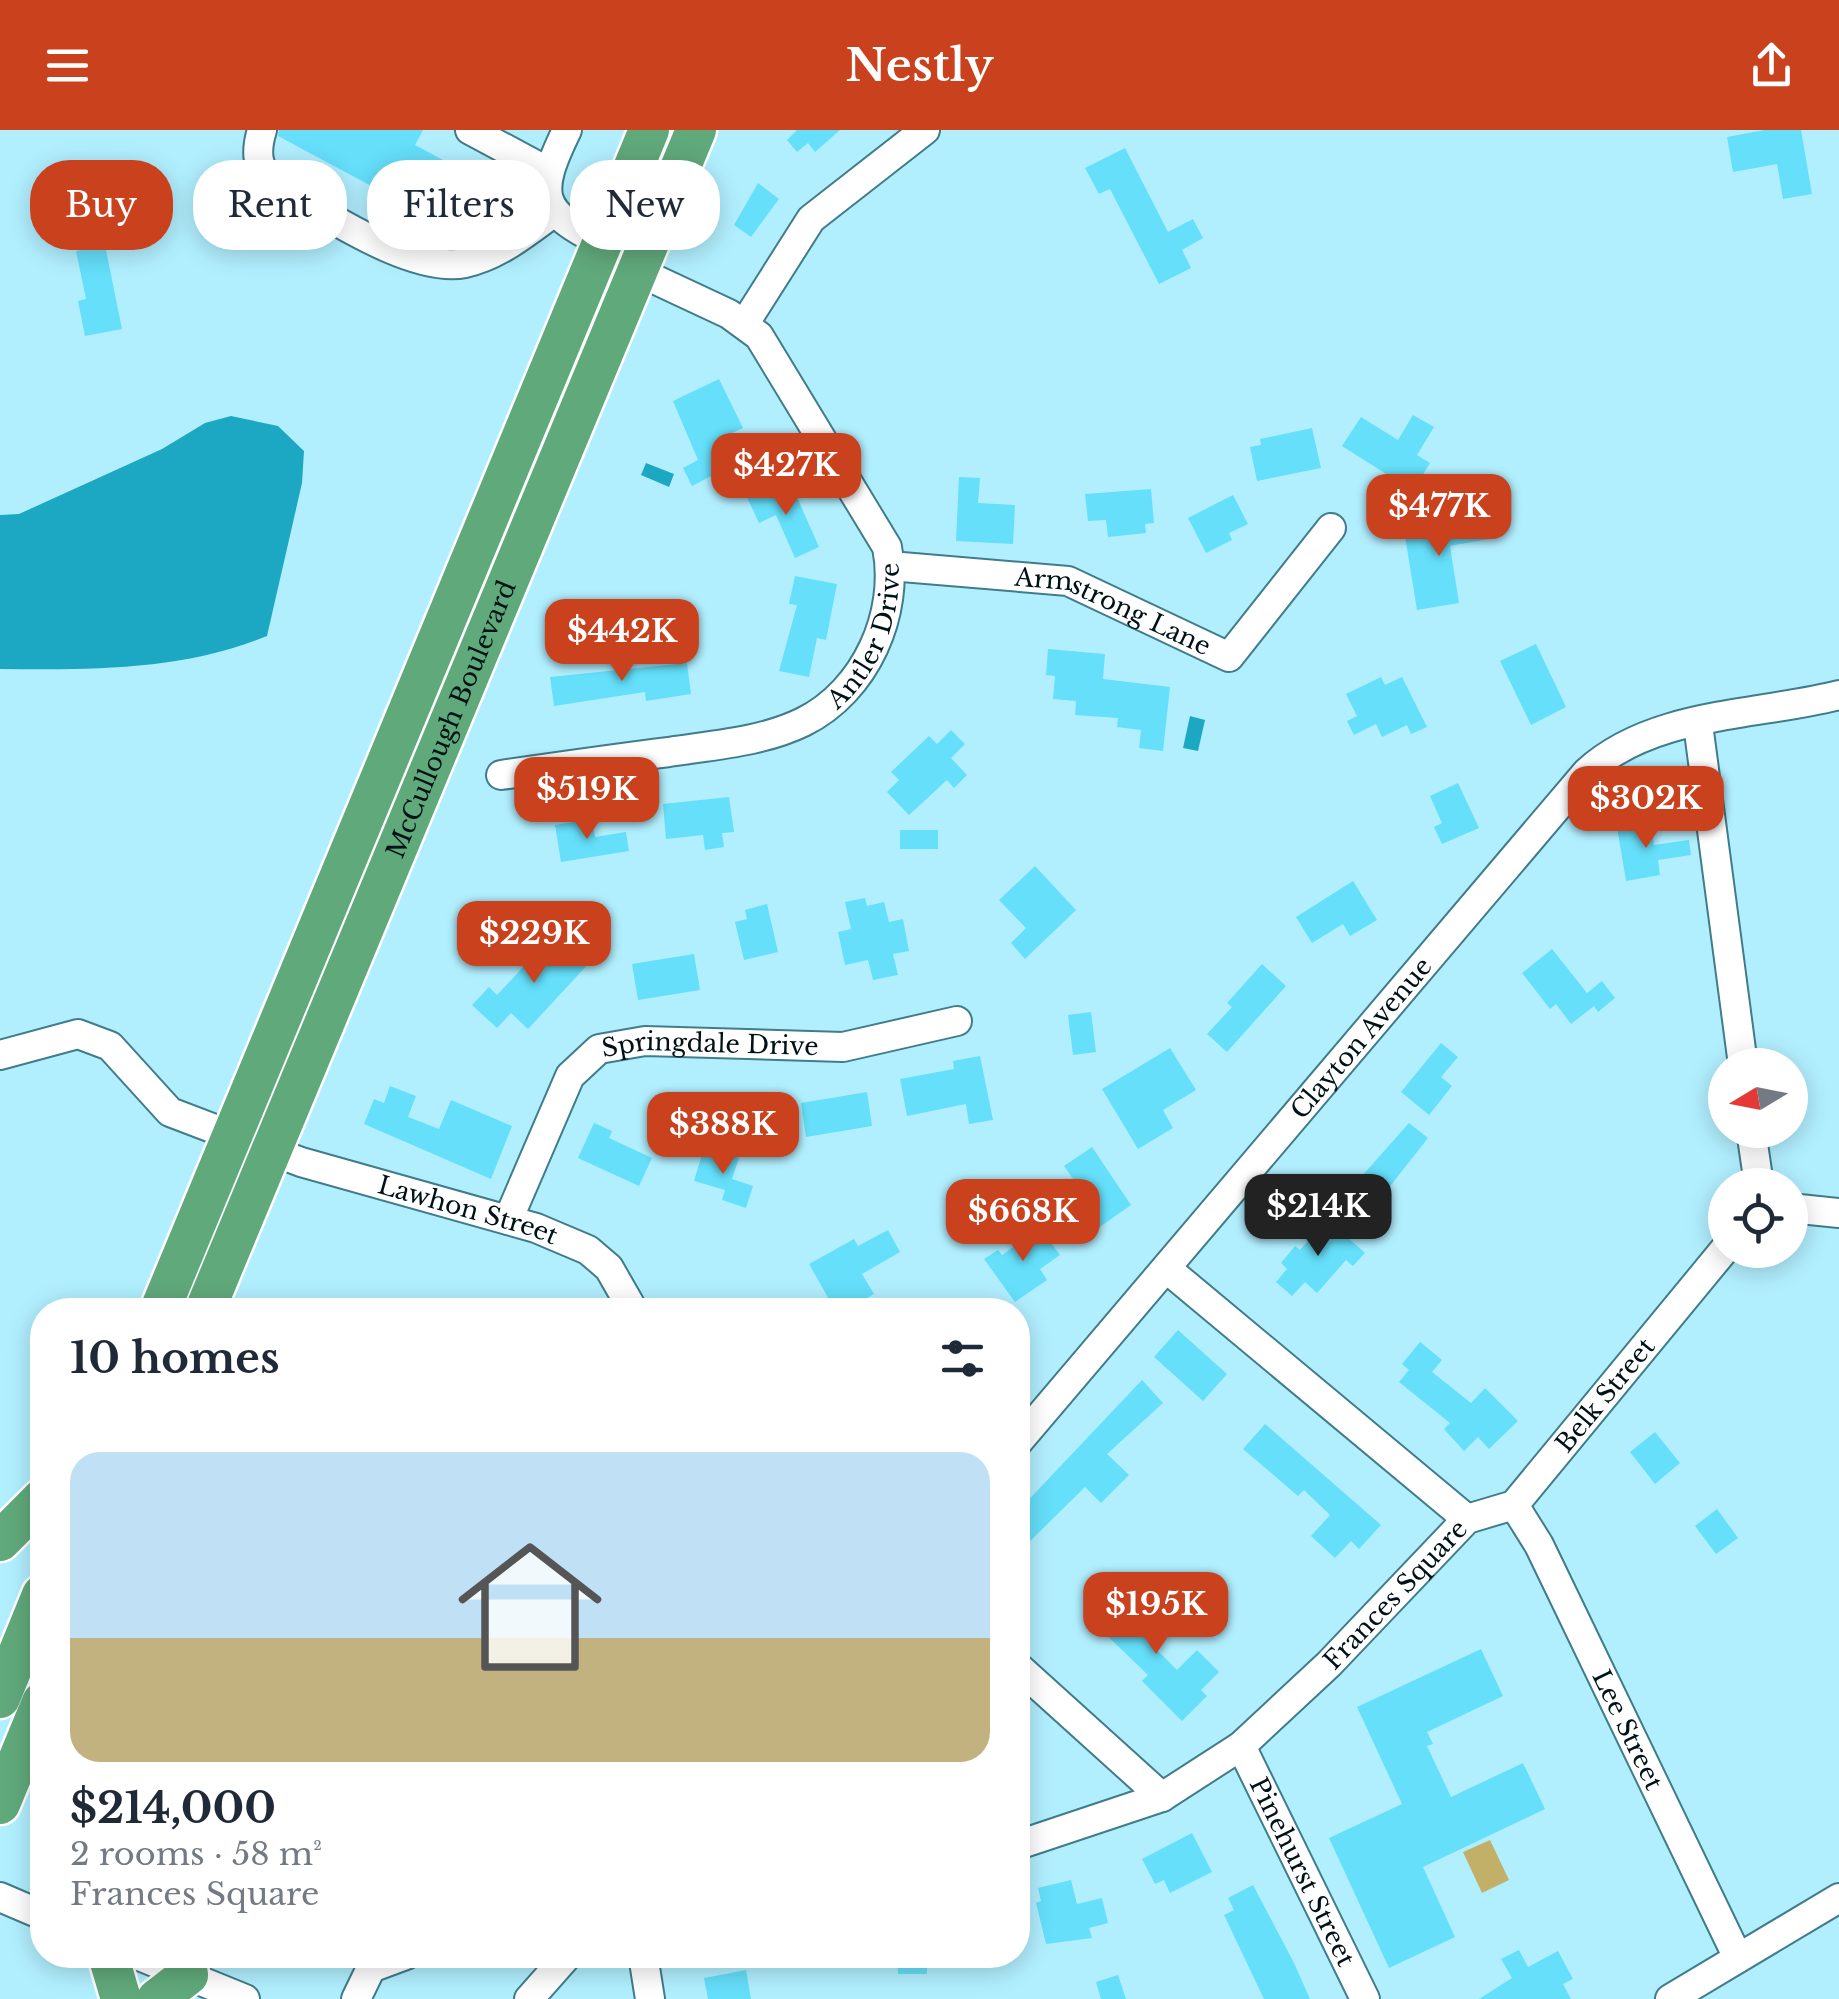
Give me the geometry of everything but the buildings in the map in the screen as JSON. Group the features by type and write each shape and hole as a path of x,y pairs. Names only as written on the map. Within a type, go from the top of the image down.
{"highway":[{"name":"McCullough Boulevard","path":"637,160 649,130"},
{"path":"638,271 629,259 624,236 658,155 662,130"},
{"name":"McCullough Boulevard","path":"210,1298 696,130"},
{"name":"McCullough Boulevard","path":"165,1298 600,250"},
{"path":"560,458 569,390 610,289 604,250"},
{"path":"390,758 425,778"},
{"path":"0,1541 30,1511"},
{"path":"0,1698 30,1624"},
{"path":"0,1804 30,1731"},
{"path":"114,1968 120,1999"}],"street":[{"path":"262,130 257,156 262,172 273,185 402,254 430,262 469,262 516,240 553,213"},
{"path":"470,130 526,160"},
{"path":"550,165 567,130"},
{"path":"745,323 811,220 925,130"},
{"path":"550,203 553,213 570,223"},
{"name":"Antler Drive","path":"501,775 734,742 808,719 850,683 876,644 884,624 890,566 878,527 771,352 745,323 638,271"},
{"name":"Armstrong Lane","path":"890,566 1068,581 1229,657 1331,528"},
{"name":"Clayton Avenue","path":"1030,1428 1578,781 1624,744 1698,724 1839,696"},
{"path":"1698,724 1741,1048"},
{"name":"Springdale Drive","path":"508,1220 570,1076 599,1049 645,1041 843,1047 956,1022"},
{"name":"Lawhon Street","path":"0,1055 78,1034 110,1046 170,1112 271,1150 508,1220 588,1250 610,1268 626,1298"},
{"path":"1808,1210 1839,1214"},
{"name":"Belk Street","path":"1514,1505 1709,1268"},
{"name":"Frances Square","path":"1030,1841 1162,1797 1240,1746 1329,1664 1466,1519 1167,1269"},
{"path":"1466,1519 1514,1505"},
{"name":"Lee Street","path":"1514,1505 1539,1545 1738,1958"},
{"path":"1030,1678 1162,1797"},
{"name":"Pinehurst Street","path":"1240,1746 1365,1999"},
{"path":"0,1898 30,1910"},
{"path":"1676,1998 1839,1898"},
{"path":"356,1999 371,1968"},
{"path":"529,1999 556,1968"},
{"path":"645,1968 650,1999"},
{"path":"176,1976 245,1999"}],"shaded area":[{"path":"1490,1840 1509,1880 1482,1893 1463,1852"}],"water":[{"path":"231,416 278,426 304,451 302,483 267,636 235,648 169,662 102,668 0,669 0,515 19,514 162,449 205,423"},
{"path":"646,463 674,474 669,487 641,475"},
{"path":"1190,716 1205,720 1198,751 1183,748"}]}
